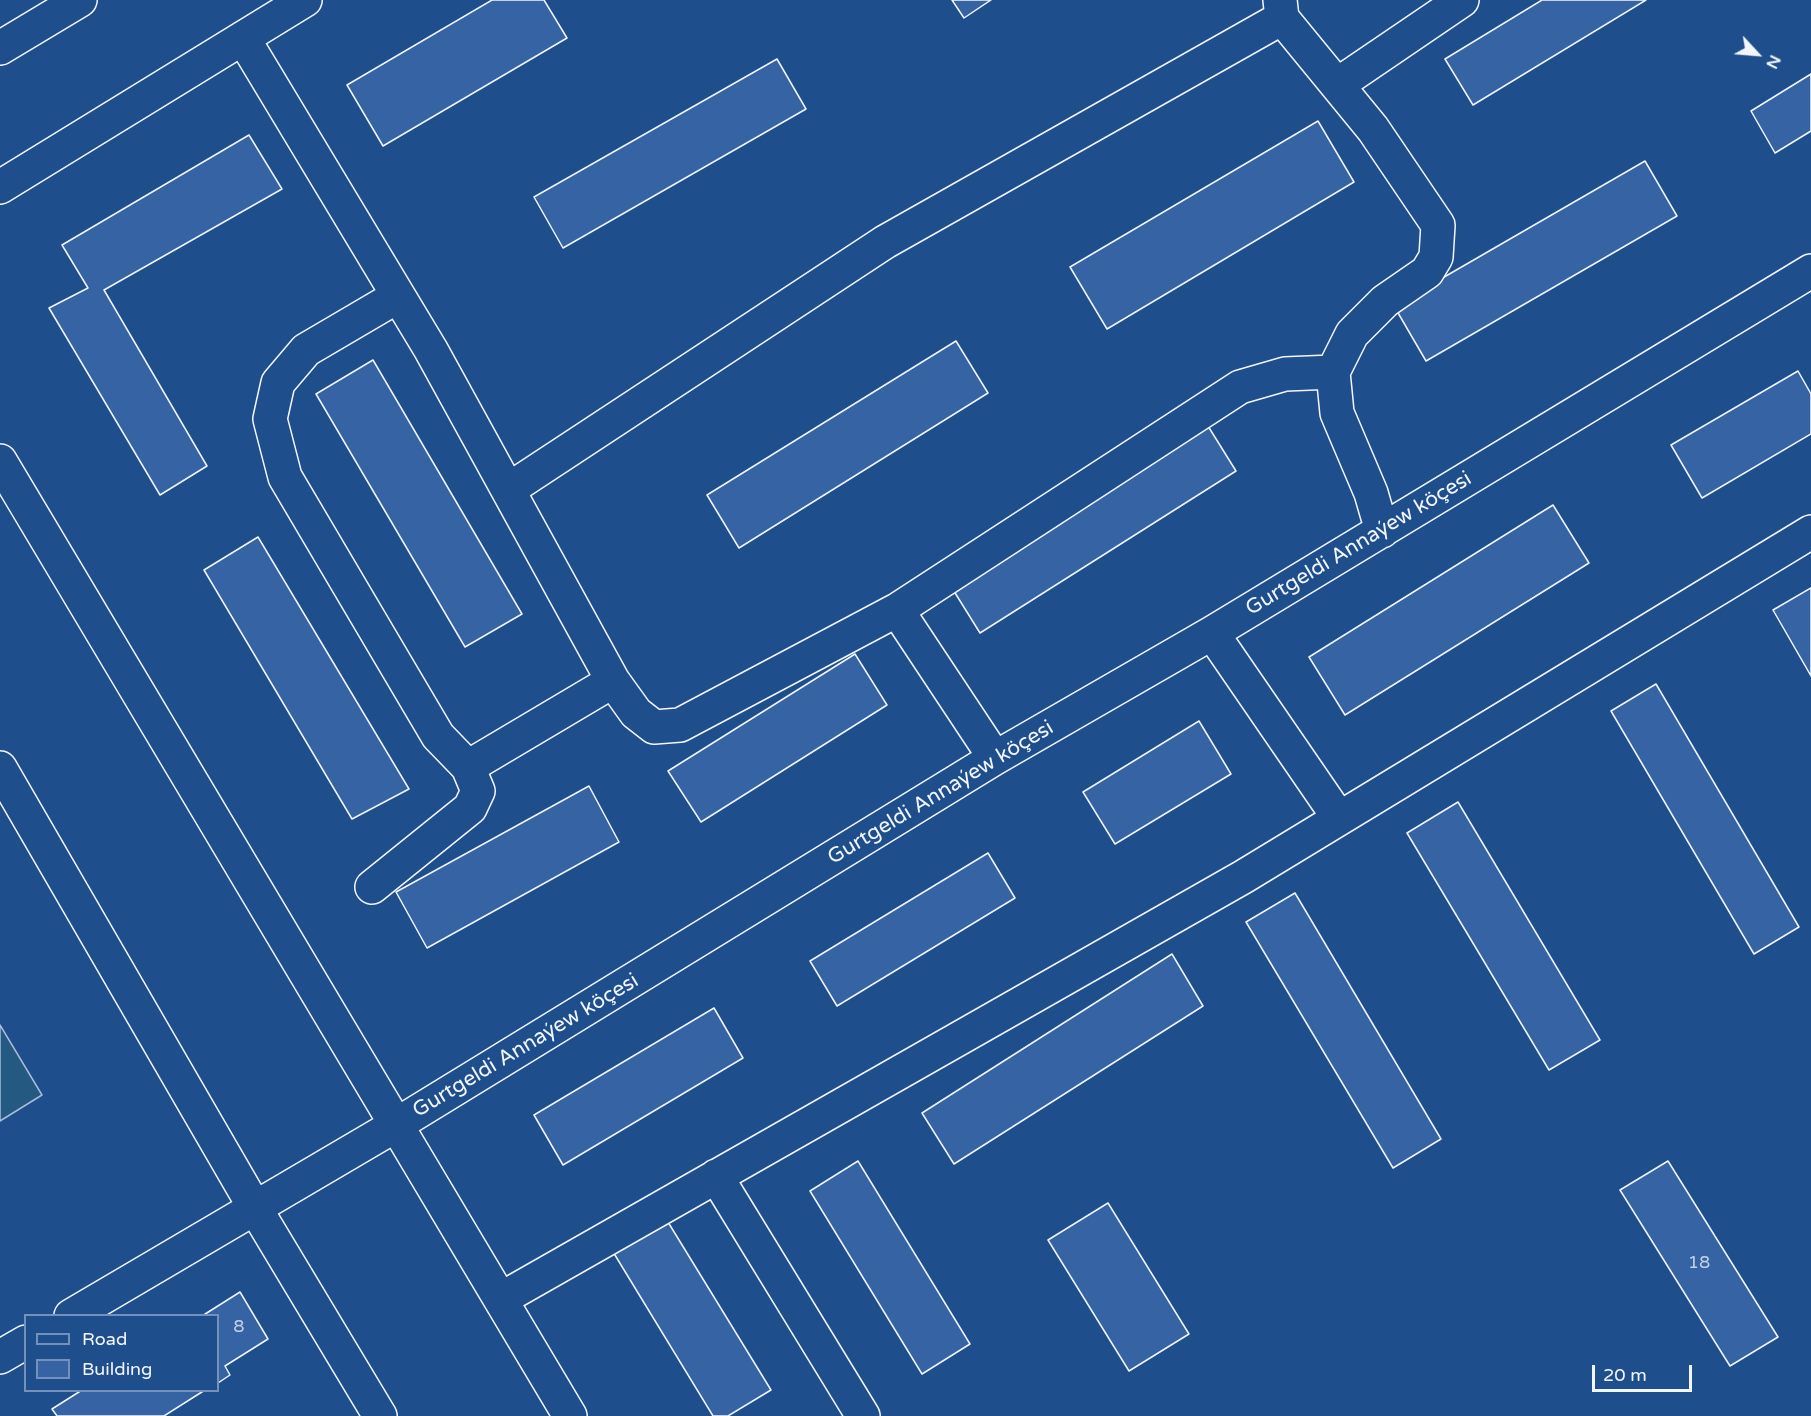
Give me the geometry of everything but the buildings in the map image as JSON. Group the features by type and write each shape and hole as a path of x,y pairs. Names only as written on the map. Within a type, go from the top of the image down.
{"main road":[{"path":"0,48 80,0"},
{"path":"0,187 305,0"},
{"path":"1337,85 1462,0"},
{"path":"508,490 885,242 1281,9 1373,129 1438,225 1436,257 1427,272 1385,301 1352,334 1333,372 1337,413 1371,493 1382,531"},
{"path":"243,38 398,296 613,681 636,713 654,727 680,725 897,610 1240,387 1285,374 1333,372"},
{"name":"Gurtgeldi Annaýew köçesi","path":"74,1314 396,1125 995,758 1212,633 1811,272"},
{"path":"372,887 470,808 478,791 468,767 438,736 285,477 270,419 278,383 306,350 398,296"},
{"path":"0,461 570,1416"},
{"path":"501,1299 1243,877 1811,532"},
{"path":"897,610 995,758"},
{"path":"1212,633 1339,818"},
{"path":"468,767 613,681"},
{"path":"0,768 255,1208 380,1416"},
{"path":"716,1176 863,1416"},
{"path":"0,1357 24,1343"}],"shaded area":[{"path":"0,1025 42,1095 0,1121"}]}
